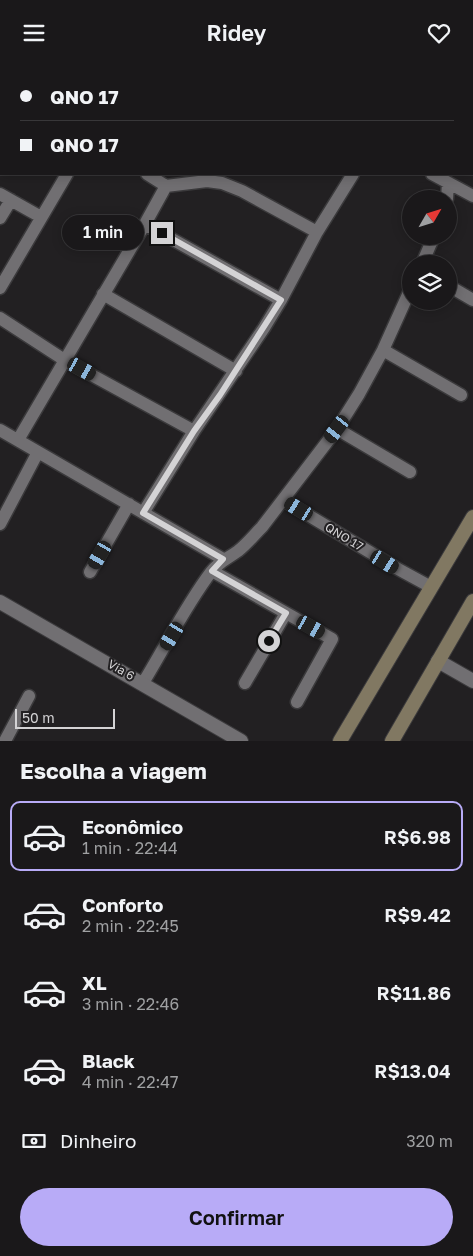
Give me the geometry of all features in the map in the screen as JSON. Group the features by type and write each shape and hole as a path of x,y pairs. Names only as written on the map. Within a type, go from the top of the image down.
{"main road":[{"path":"340,741 473,517"},
{"path":"392,741 473,601"}],"street":[{"path":"0,289 66,175"},
{"path":"149,175 166,186 184,182 207,181 222,183 242,191 317,232"},
{"path":"143,513 194,431 236,371 281,300 317,232 352,175"},
{"path":"434,175 473,196"},
{"path":"448,183 448,190"},
{"path":"18,440 66,361 166,186"},
{"path":"0,218 5,197 41,217"},
{"path":"145,224 281,300"},
{"path":"457,291 473,300"},
{"path":"103,294 236,371"},
{"path":"143,683 212,571 223,559 236,552 249,541 337,429 383,350 402,308"},
{"path":"0,318 66,361 194,431"},
{"path":"383,350 461,395"},
{"path":"337,429 410,472"},
{"path":"0,430 223,559"},
{"path":"0,524 38,452"},
{"name":"QNO 17","path":"283,500 431,587"},
{"path":"90,573 128,504"},
{"path":"212,571 332,639 297,702"},
{"name":"Via 6","path":"0,602 241,741"},
{"path":"245,683 286,613"},
{"path":"438,661 473,681"},
{"path":"5,741 29,696"}],"route":[{"path":"162,233 281,300 220,395 194,431 143,513 223,559 212,571 286,613 269,641"}]}
